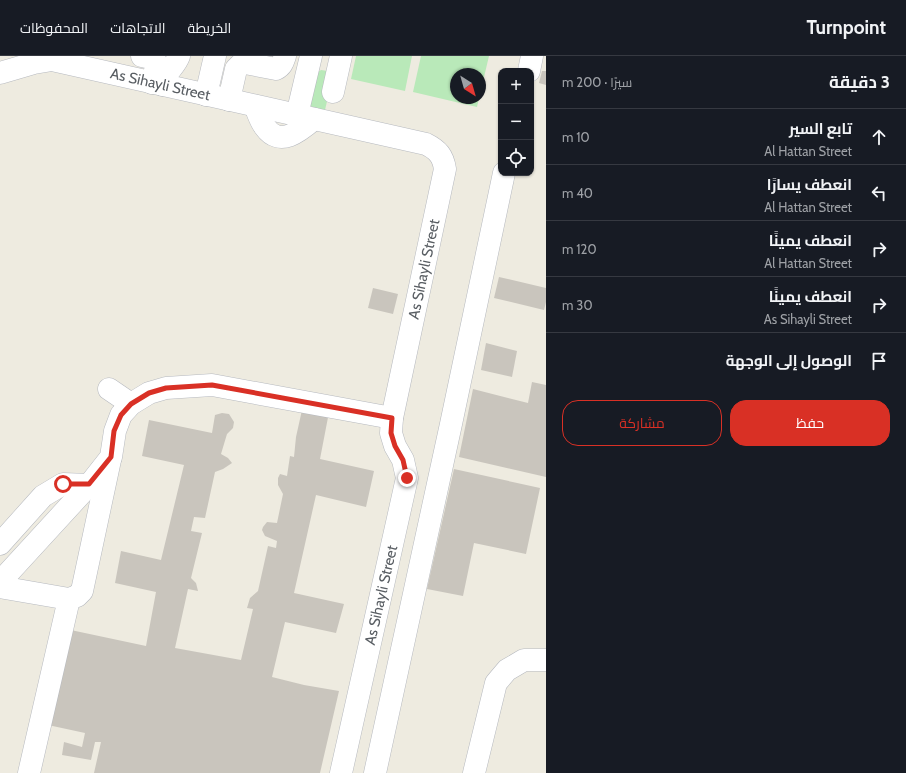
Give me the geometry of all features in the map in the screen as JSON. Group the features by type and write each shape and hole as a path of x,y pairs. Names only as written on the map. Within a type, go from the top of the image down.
{"street":[{"path":"142,56 151,58 156,62 158,84"},
{"path":"158,84 176,64 179,56"},
{"path":"206,95 215,56"},
{"path":"230,100 238,67 242,63 252,60 276,69 283,63 285,56"},
{"path":"530,68 532,56"},
{"name":"As Sihayli Street","path":"0,74 48,58 256,106 264,126 274,135 281,137 295,134 305,117 426,144 434,148 444,161 445,169 392,418 391,433 395,446 403,460 407,478 341,773"},
{"path":"305,117 310,58 340,62 334,92"},
{"path":"374,773 451,424 503,176"},
{"path":"0,587 69,599 77,596 82,591 111,457 114,431 121,415 131,404 149,393 166,388 212,385 392,418"},
{"path":"109,389 131,404"},
{"path":"0,582 89,484 111,457"},
{"path":"0,544 43,496 63,484 89,484"},
{"path":"29,773 69,599"},
{"path":"474,773 496,683 507,670 524,660 546,660"}],"green space":[{"path":"356,56 412,56 405,91 351,79"},
{"path":"421,56 489,56 486,69 450,68 450,101 413,92"},
{"path":"321,70 328,71 332,80 325,110 309,106 318,72"},
{"path":"464,104 478,104 477,107"}],"building":[{"path":"542,71 546,71 546,85 539,83"},
{"path":"499,277 546,288 546,302 544,310 494,298"},
{"path":"373,288 398,294 393,314 368,308"},
{"path":"486,343 517,351 512,377 481,370"},
{"path":"532,382 546,385 546,477 459,457 473,389 528,403"},
{"path":"304,401 330,407 320,459 374,471 366,507 316,495 294,593 344,604 336,633 285,622 272,677 304,685 339,691 320,773 94,773 101,742 95,742 91,760 62,755 64,742 82,747 85,733 48,725 66,629 146,646 156,592 115,583 121,551 161,560 184,465 142,456 149,420 212,433 215,415 222,413 229,414 234,422 233,428 227,434 221,454 228,458 232,463 215,472 205,518 194,517 191,531 202,533 191,578 196,583 198,591 188,589 175,648 241,660 253,609 247,608 250,598 258,591 268,546 276,548 277,541 265,536 262,530 267,522 277,523 283,494 278,485 278,478 280,474 287,476 290,456 294,457 296,437"},
{"path":"454,469 540,488 526,554 474,543 463,596 427,589"}],"route":[{"path":"63,484 89,484 111,457 114,431 121,415 131,404 149,393 166,388 212,385 392,418 391,433 395,446 403,460 407,478"}]}
